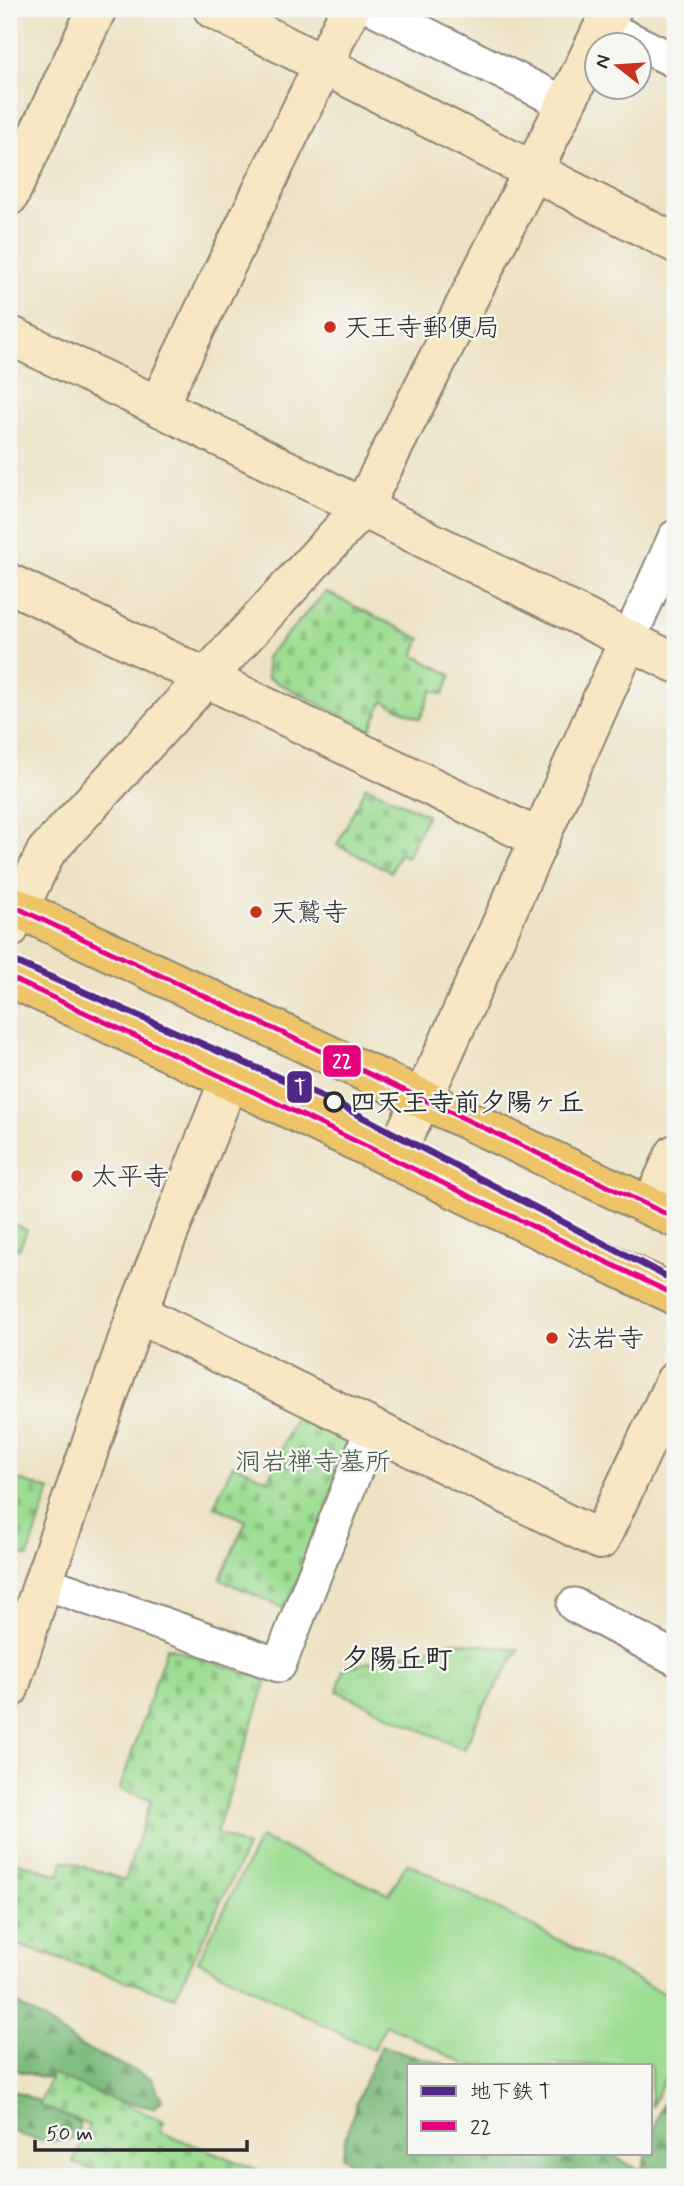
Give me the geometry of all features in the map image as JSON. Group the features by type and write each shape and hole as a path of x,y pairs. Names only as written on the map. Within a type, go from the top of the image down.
{"main road":[{"path":"12,914 422,1099 663,1213"},
{"path":"9,977 675,1295"}],"street":[{"path":"9,196 97,9"},
{"path":"213,9 675,243"},
{"path":"158,406 350,9"},
{"path":"375,9 566,104"},
{"path":"12,914 46,852 363,507 608,18 675,61"},
{"path":"9,335 158,406 675,663"},
{"path":"393,1159 675,537"},
{"path":"9,583 538,838"},
{"path":"9,1689 43,1582 137,1312 229,1080"},
{"path":"663,1213 675,1154"},
{"path":"137,1312 600,1541 675,1381"},
{"path":"43,1582 279,1665 372,1428"},
{"path":"574,1605 675,1658"}],"green space":[{"path":"326,592 421,639 414,655 451,675 443,695 432,690 420,719 383,701 370,730 268,678 266,657"},
{"path":"366,786 427,815 407,857 399,854 391,872 337,845"},
{"path":"9,1222 27,1230 19,1249 9,1245"},
{"name":"洞岩禅寺墓所","path":"296,1415 359,1443 285,1609 220,1579 246,1521 214,1506 233,1464 268,1480"},
{"path":"9,1477 50,1490 28,1557 9,1551"},
{"path":"453,1642 519,1649 482,1710 464,1750 337,1691 344,1668"},
{"path":"167,1647 267,1680 216,1833 247,1847 175,1997 9,1942 9,1859 59,1875 64,1860 125,1880 151,1800 120,1789"},
{"path":"260,1838 389,1894 407,1863 675,1999 675,2059 652,2105 652,2064 465,2064 386,2024 373,2050 198,1961"},
{"path":"9,1999 82,2047 151,2078 162,2100 153,2108 108,2099 74,2085 9,2069"},
{"path":"381,2046 444,2064 407,2064 407,2154 610,2154 641,2171 647,2154 652,2154 655,2124 675,2078 675,2177 376,2177 342,2157 358,2100"},
{"path":"52,2074 164,2121 160,2132 269,2174 268,2177 109,2177 73,2162 89,2125 39,2105"},
{"path":"9,2089 71,2117 79,2123 80,2137 43,2140 26,2137 9,2129"}],"metro line":[{"name":"T","path":"9,959 334,1102 675,1281"}],"transit line":[{"name":"22","path":"9,904 675,1218"},
{"name":"22","path":"9,977 675,1295"}],"place":[{"name":"天王寺郵便局","path":"330,327"},
{"name":"天鷲寺","path":"256,912"},
{"name":"四天王寺前夕陽ヶ丘","path":"334,1102"},
{"name":"太平寺","path":"77,1176"},
{"name":"法岩寺","path":"552,1338"}],"district":[{"name":"夕陽丘町","path":"397,1658"}]}
